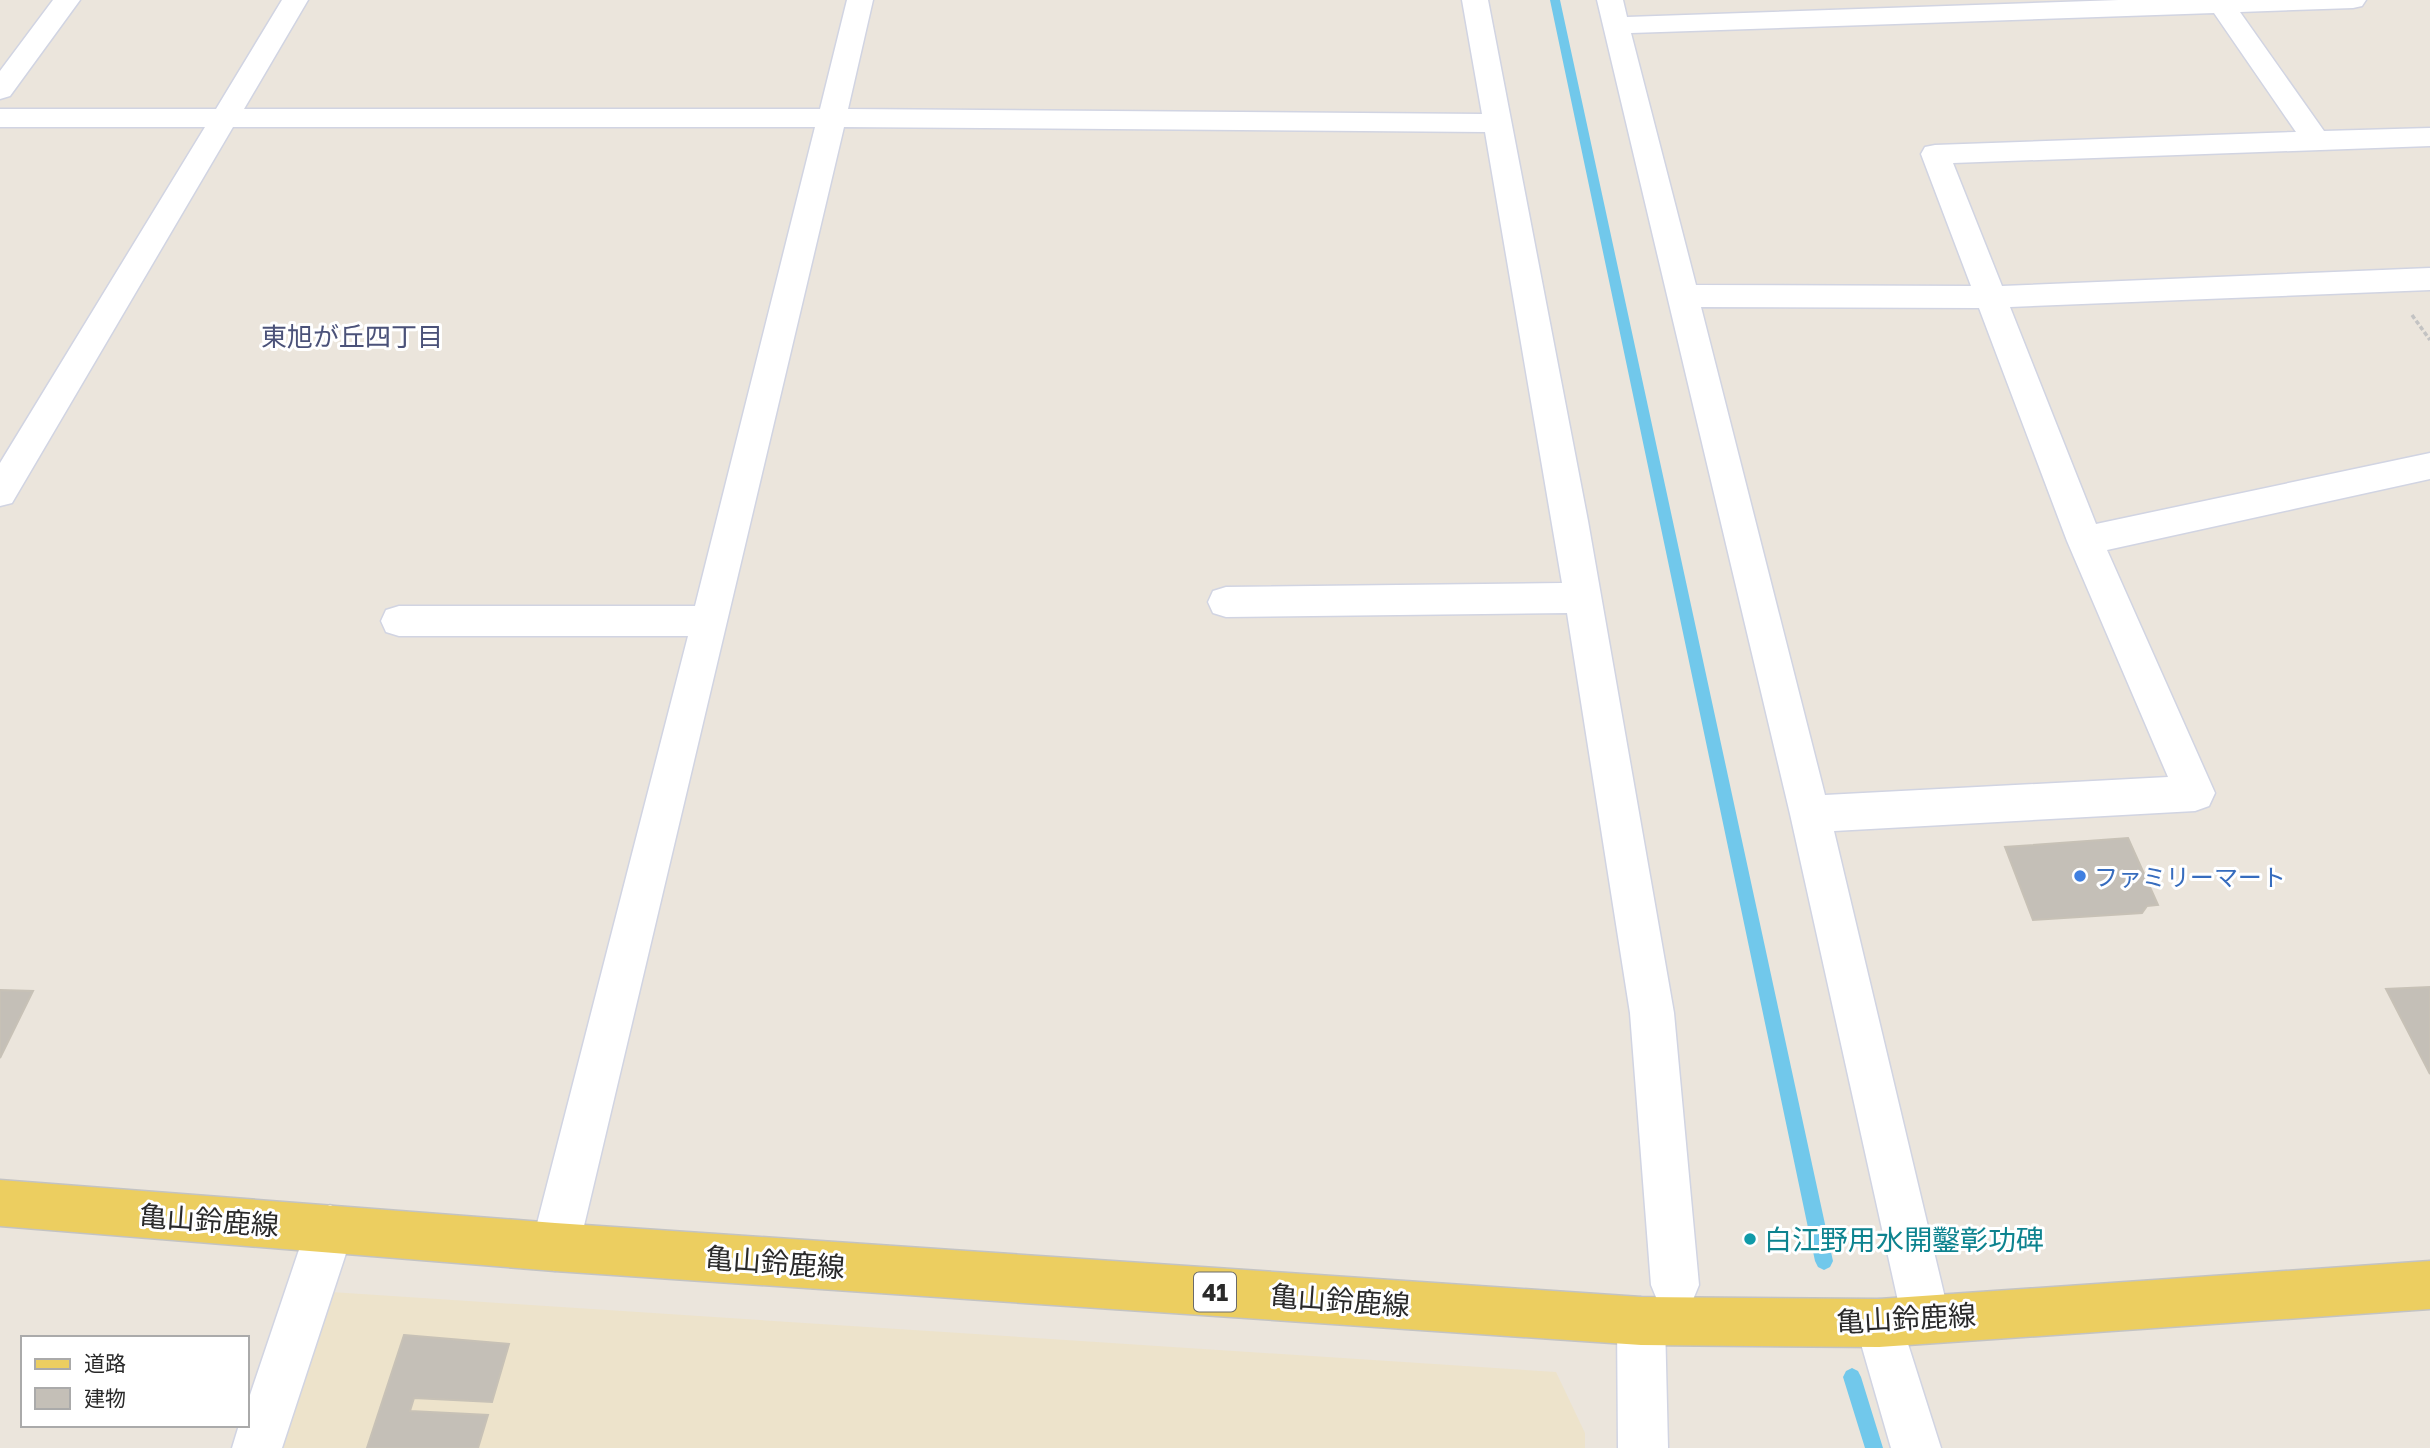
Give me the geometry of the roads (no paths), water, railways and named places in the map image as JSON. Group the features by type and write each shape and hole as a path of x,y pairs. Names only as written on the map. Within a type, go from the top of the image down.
{"main road":[{"name":"亀山鈴鹿線","path":"0,1203 555,1247 1641,1321 1879,1323 2430,1285"}],"street":[{"path":"0,90 67,0"},
{"path":"0,493 296,0"},
{"path":"555,1247 860,0"},
{"path":"1475,0 1583,598 1652,1013 1675,1285"},
{"path":"1926,1319 1810,814 1613,13 2353,0"},
{"path":"2219,2 2315,139"},
{"path":"0,118 832,118 1497,124"},
{"path":"1810,814 2195,793 2085,541 1935,154 2430,136"},
{"path":"1684,296 1990,297 2430,279"},
{"path":"2085,541 2430,466"},
{"path":"1226,602 1583,598"},
{"path":"399,621 710,621"},
{"path":"257,1448 330,1229"},
{"path":"1641,1321 1643,1448"},
{"path":"1879,1323 1916,1448"}],"waterway":[{"path":"1555,0 1824,1261"},
{"path":"1852,1377 1874,1448"}],"place":[{"name":"ファミリーマート","path":"2080,876"},
{"name":"白江野用水開鑿彰功碑","path":"1750,1239"}],"district":[{"name":"東旭が丘四丁目","path":"352,336"}]}
